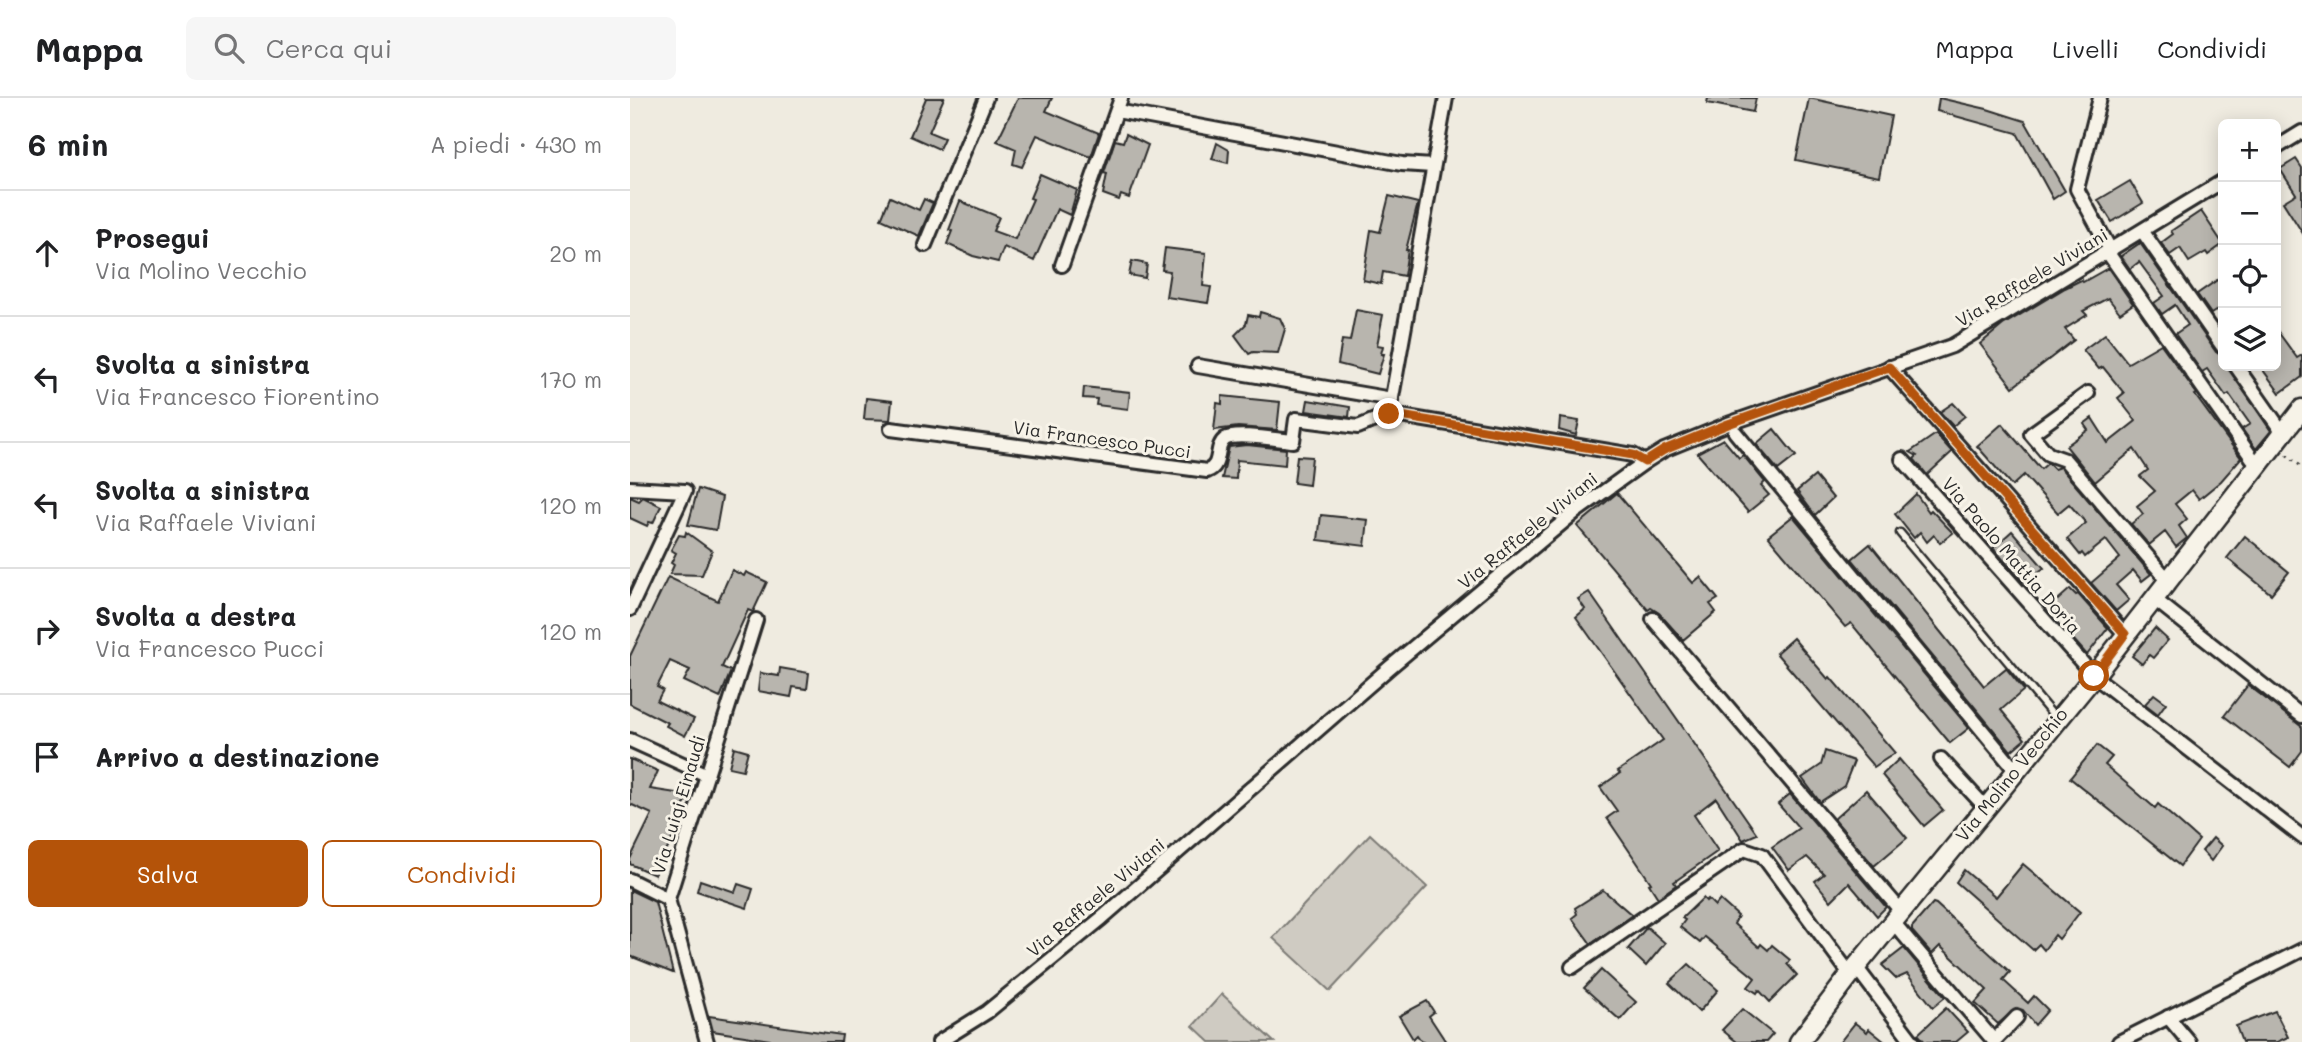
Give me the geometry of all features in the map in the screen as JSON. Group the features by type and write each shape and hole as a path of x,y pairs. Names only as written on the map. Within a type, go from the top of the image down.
{"street":[{"path":"925,245 986,98"},
{"path":"1062,265 1121,98"},
{"path":"1446,98 1389,414 1633,455 1645,462"},
{"path":"2100,98 2077,189 2109,252 2257,465"},
{"path":"1117,111 1402,164 1433,166"},
{"path":"2281,145 2302,132"},
{"name":"Via Raffaele Viviani","path":"939,1042 986,1012 1102,918 1389,668 1574,513 1645,462 1664,450 1728,424 1952,346 2221,182"},
{"path":"2143,232 2218,340"},
{"path":"1198,366 1392,399"},
{"path":"1889,367 2125,634"},
{"path":"2239,371 2278,439"},
{"path":"2088,393 2031,434 2048,454 2065,460 2167,579"},
{"name":"Via Molino Vecchio","path":"1799,1042 1853,971 2094,676 2302,409"},
{"name":"Via Francesco Pucci","path":"891,429 1207,471 1212,470 1217,463 1222,441 1227,437 1293,441 1296,419 1358,427 1389,414"},
{"path":"1735,432 2016,771"},
{"name":"Via Paolo Mattia Doria","path":"1902,459 2094,676 2302,837"},
{"path":"630,488 685,491 630,609"},
{"path":"2153,598 2302,716"},
{"path":"1653,619 1897,917 1994,1041 2017,1017"},
{"name":"Via Luigi Einaudi","path":"706,1042 668,899 756,620"},
{"path":"630,740 707,775"},
{"path":"1941,759 1986,808"},
{"path":"1572,967 1744,849 1762,855 1913,1042"},
{"path":"630,880 668,899"},
{"path":"2119,1042 2302,950"},
{"path":"2168,1017 2189,1042"}],"lane":[{"path":"1900,533 2057,720"}],"path":[{"path":"2278,439 2302,467"}],"shaded area":[{"path":"1370,834 1427,887 1330,991 1273,938"},
{"path":"1222,994 1274,1042 1210,1042 1193,1026"}],"building":[{"path":"926,98 944,98 929,132 944,138 939,149 910,136"},
{"path":"1018,98 1052,98 1046,111 1099,133 1091,157 1037,135 1022,167 1013,164 1016,149 997,141"},
{"path":"1708,98 1756,98 1753,112 1707,103"},
{"path":"1809,98 1891,116 1879,177 1796,160"},
{"path":"1939,98 2025,121 2065,191 2053,199 2017,133 1937,111"},
{"path":"1126,134 1148,145 1129,198 1121,195 1119,200 1103,194 1107,174 1104,173 1115,140 1123,142"},
{"path":"1217,143 1229,150 1228,163 1212,159"},
{"path":"2296,159 2302,168 2302,232 2283,202 2296,194 2281,168"},
{"path":"1040,174 1077,190 1070,215 1057,209 1034,261 1004,247 998,262 973,256 947,244 952,231 949,230 960,201 999,217 993,231 1015,239 1033,199 1030,198"},
{"path":"2130,181 2143,203 2112,222 2098,200"},
{"path":"1389,196 1418,203 1406,250 1404,276 1383,272 1381,284 1363,280 1371,230 1380,232"},
{"path":"890,197 919,210 924,199 933,203 919,236 881,219"},
{"path":"2201,211 2218,236 2218,248 2208,255 2206,252 2189,262 2180,248 2170,255 2161,243 2173,234 2171,231"},
{"path":"2140,243 2218,353 2218,371 2230,371 2271,431 2256,449 2242,429 2250,424 2229,394 2226,396 2207,369 2202,372 2175,334 2188,325 2175,305 2162,314 2154,303 2164,296 2139,262 2130,269 2121,256"},
{"path":"1165,248 1206,253 1203,286 1211,287 1208,303 1166,297 1170,271 1162,270"},
{"path":"1132,261 1147,264 1145,278 1129,275"},
{"path":"2108,268 2133,304 2120,313 2108,298 2083,311 2087,315 2065,329 2074,340 2013,387 1980,344 2003,325 2065,288 2081,280 2083,282"},
{"path":"2218,279 2218,309 2211,314 2197,294"},
{"path":"1356,310 1383,315 1377,345 1383,346 1381,354 1384,354 1378,374 1338,364 1342,340 1350,341"},
{"path":"1260,312 1280,318 1285,329 1278,353 1249,354 1235,335 1246,324 1248,315 1259,317"},
{"path":"2105,334 2128,363 2161,344 2241,458 2221,481 2199,499 2192,490 2175,504 2187,519 2179,526 2187,538 2176,547 2165,532 2149,545 2131,524 2143,514 2137,506 2155,491 2140,476 2148,470 2134,449 2095,482 2066,446 2088,430 2084,424 2092,418 2108,443 2136,421 2118,398 2124,393 2103,367 2099,369 2083,350"},
{"path":"2281,336 2297,358 2302,355 2302,377 2280,393 2264,371 2281,371"},
{"path":"1084,387 1130,392 1128,409 1096,405 1097,399 1083,398"},
{"path":"1222,396 1280,402 1277,430 1238,427 1214,430 1217,403 1222,404"},
{"path":"866,398 892,401 890,420 864,419"},
{"path":"1308,400 1350,407 1349,417 1306,411"},
{"path":"1953,403 1965,416 1953,426 1940,412"},
{"path":"1560,418 1579,421 1576,435 1559,430"},
{"path":"2002,424 2041,469 2048,463 2054,469 2060,467 2151,574 2142,581 2133,570 2116,585 2129,600 2116,611 2091,583 2120,558 2106,540 2085,557 2082,553 2080,555 2067,539 2086,523 2069,504 2058,513 2024,475 2012,486 1977,446"},
{"path":"1774,429 1796,456 1778,470 1756,444"},
{"path":"1936,434 1952,452 1927,475 1914,459 1917,456 1910,452"},
{"path":"1723,439 1739,458 1743,455 1765,482 1761,486 1769,495 1748,512 1697,453"},
{"path":"1247,445 1286,449 1285,465 1237,460 1236,479 1222,478 1229,447"},
{"path":"1297,456 1312,457 1309,485 1294,483"},
{"path":"1815,476 1833,498 1815,515 1797,491"},
{"path":"698,489 722,497 716,530 688,525"},
{"path":"1617,493 1693,583 1700,577 1718,599 1710,604 1716,612 1683,640 1659,613 1651,608 1648,610 1577,526"},
{"path":"1916,494 1929,512 1931,510 1953,533 1940,543 1934,535 1927,542 1920,532 1914,538 1895,514"},
{"path":"630,497 639,501 643,497 661,506 653,523 649,522 647,526 630,518"},
{"path":"1321,515 1368,520 1365,546 1318,540"},
{"path":"1793,516 1969,728 1950,743 1851,623 1845,627 1768,536"},
{"path":"2012,531 2044,568 2023,582 1993,548"},
{"path":"686,532 712,551 702,575 670,574 676,553 671,550 679,535 685,536"},
{"path":"2245,536 2289,572 2271,594 2227,558"},
{"path":"1870,544 1984,686 2006,668 2024,690 2001,710 2025,739 2011,751 1852,559"},
{"path":"732,570 744,576 746,572 767,582 753,612 748,610 722,667 731,671 720,698 684,681 690,670 670,661 657,687 663,690 657,701 694,719 685,736 666,726 668,723 630,704 630,656 668,577 718,601"},
{"path":"2070,589 2078,594 2108,628 2087,655 2066,631 2070,627 2052,605"},
{"path":"1589,592 1757,834 1743,840 1716,798 1694,815 1718,851 1674,882 1676,885 1658,898 1649,884 1651,883 1607,818 1617,811 1600,787 1663,740 1576,617 1585,609 1578,599"},
{"path":"2155,628 2168,640 2153,658 2149,655 2142,664 2132,656"},
{"path":"1793,638 1895,753 1874,767 1776,653"},
{"path":"780,668 809,673 807,689 793,687 791,697 758,691 760,673 779,676"},
{"path":"2248,685 2302,727 2302,751 2290,767 2224,716"},
{"path":"2154,694 2166,703 2158,714 2145,704"},
{"path":"2097,745 2112,757 2105,765 2155,808 2158,804 2199,840 2180,866 2070,778"},
{"path":"734,747 748,751 743,770 729,767"},
{"path":"1825,751 1854,761 1844,786 1820,802 1802,778 1821,765"},
{"path":"630,759 658,771 650,789 689,795 682,809 686,811 680,831 677,828 666,852 668,853 662,865 658,864 655,875 630,864 652,814 630,804"},
{"path":"1899,759 1943,810 1924,826 1882,775"},
{"path":"1866,790 1907,838 1874,866 1834,819"},
{"path":"1790,794 1886,907 1877,916 1849,883 1831,901 1815,881 1824,874 1807,857 1789,870 1772,847 1799,828 1778,804"},
{"path":"2213,838 2222,846 2211,861 2202,851"},
{"path":"2023,864 2080,912 2059,939 2055,935 2044,950 2039,944 2033,950 1956,882 1964,870 1996,897"},
{"path":"700,880 735,892 738,884 753,889 747,908 697,891"},
{"path":"630,890 655,902 673,973 630,956"},
{"path":"1603,890 1632,915 1591,944 1572,918 1577,914 1575,908"},
{"path":"1703,898 1715,906 1720,900 1738,916 1734,924 1759,947 1761,944 1768,950 1772,945 1790,960 1787,964 1797,975 1770,1002 1759,990 1757,993 1748,987 1755,978 1705,937 1700,943 1680,927 1685,920 1682,918"},
{"path":"1933,903 2010,972 2003,980 2028,1003 2034,996 2048,1010 2035,1025 2023,1010 2017,1008 1998,1024 1975,1003 1987,990 1940,946 1932,954 1912,931 1912,927"},
{"path":"1647,927 1665,943 1646,966 1628,949"},
{"path":"1904,948 1945,997 1933,1007 1907,974 1896,979 1882,965"},
{"path":"1689,964 1718,990 1699,1012 1669,983"},
{"path":"1601,970 1636,1002 1620,1020 1584,988"},
{"path":"1427,1001 1434,1012 1429,1016 1446,1042 1422,1042 1417,1035 1413,1039 1399,1016"},
{"path":"1946,1008 1968,1032 1956,1042 1925,1042 1918,1034"},
{"path":"1742,1009 1773,1034 1766,1042 1737,1042 1722,1030"},
{"path":"2275,1011 2288,1037 2277,1042 2242,1042 2236,1026"},
{"path":"709,1016 842,1035 841,1042 783,1042 713,1031"},
{"path":"1855,1023 1867,1032 1869,1029 1885,1042 1840,1042"}],"route":[{"path":"1389,414 1633,455 1645,462 1664,450 1728,424 1889,367 2125,634 2094,676"}]}
